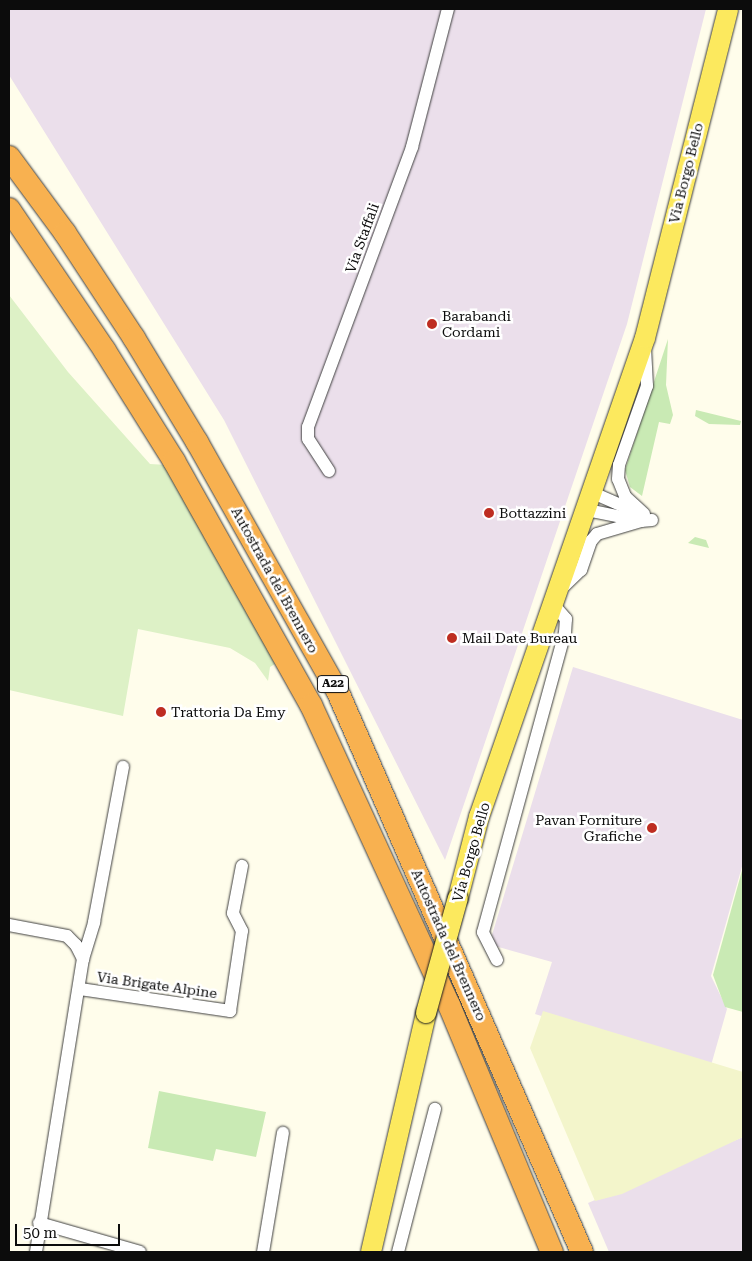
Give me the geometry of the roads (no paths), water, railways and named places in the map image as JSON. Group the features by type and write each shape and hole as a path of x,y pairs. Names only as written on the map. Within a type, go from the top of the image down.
{"highway":[{"name":"Autostrada del Brennero","path":"9,157 65,233 134,338 197,442 337,690 582,1252"},
{"name":"Autostrada del Brennero","path":"9,210 99,343 174,461 311,705 449,1005 552,1252"}],"main road":[{"name":"Via Borgo Bello","path":"371,1252 426,1012 480,817 645,338 728,9"}],"street":[{"name":"Via Staffali","path":"329,471 308,439 308,426 412,147 448,9"},
{"name":"Via Borgo Bello","path":"554,598 580,570 591,541 598,534 642,518 625,496 618,479 619,466 647,386 645,338"},
{"path":"590,501 642,518"},
{"path":"497,960 483,932 565,633 566,619 554,598"},
{"name":"Via Brigate Alpine","path":"36,1252 39,1223 80,989 83,959 94,922 123,767"},
{"name":"Via Brigate Alpine","path":"80,989 230,1011 242,931 233,913 242,866"},
{"name":"Via Brigate Alpine","path":"9,925 67,936 76,945 83,959"},
{"path":"398,1252 435,1109"},
{"path":"262,1252 283,1133"},
{"path":"39,1223 140,1252"}],"place":[{"name":"Barabandi Cordami","path":"432,324"},
{"name":"Bottazzini","path":"489,513"},
{"name":"Mail Date Bureau","path":"452,638"},
{"name":"Trattoria Da Emy","path":"161,712"},
{"name":"Pavan Forniture Grafiche","path":"652,828"}]}
